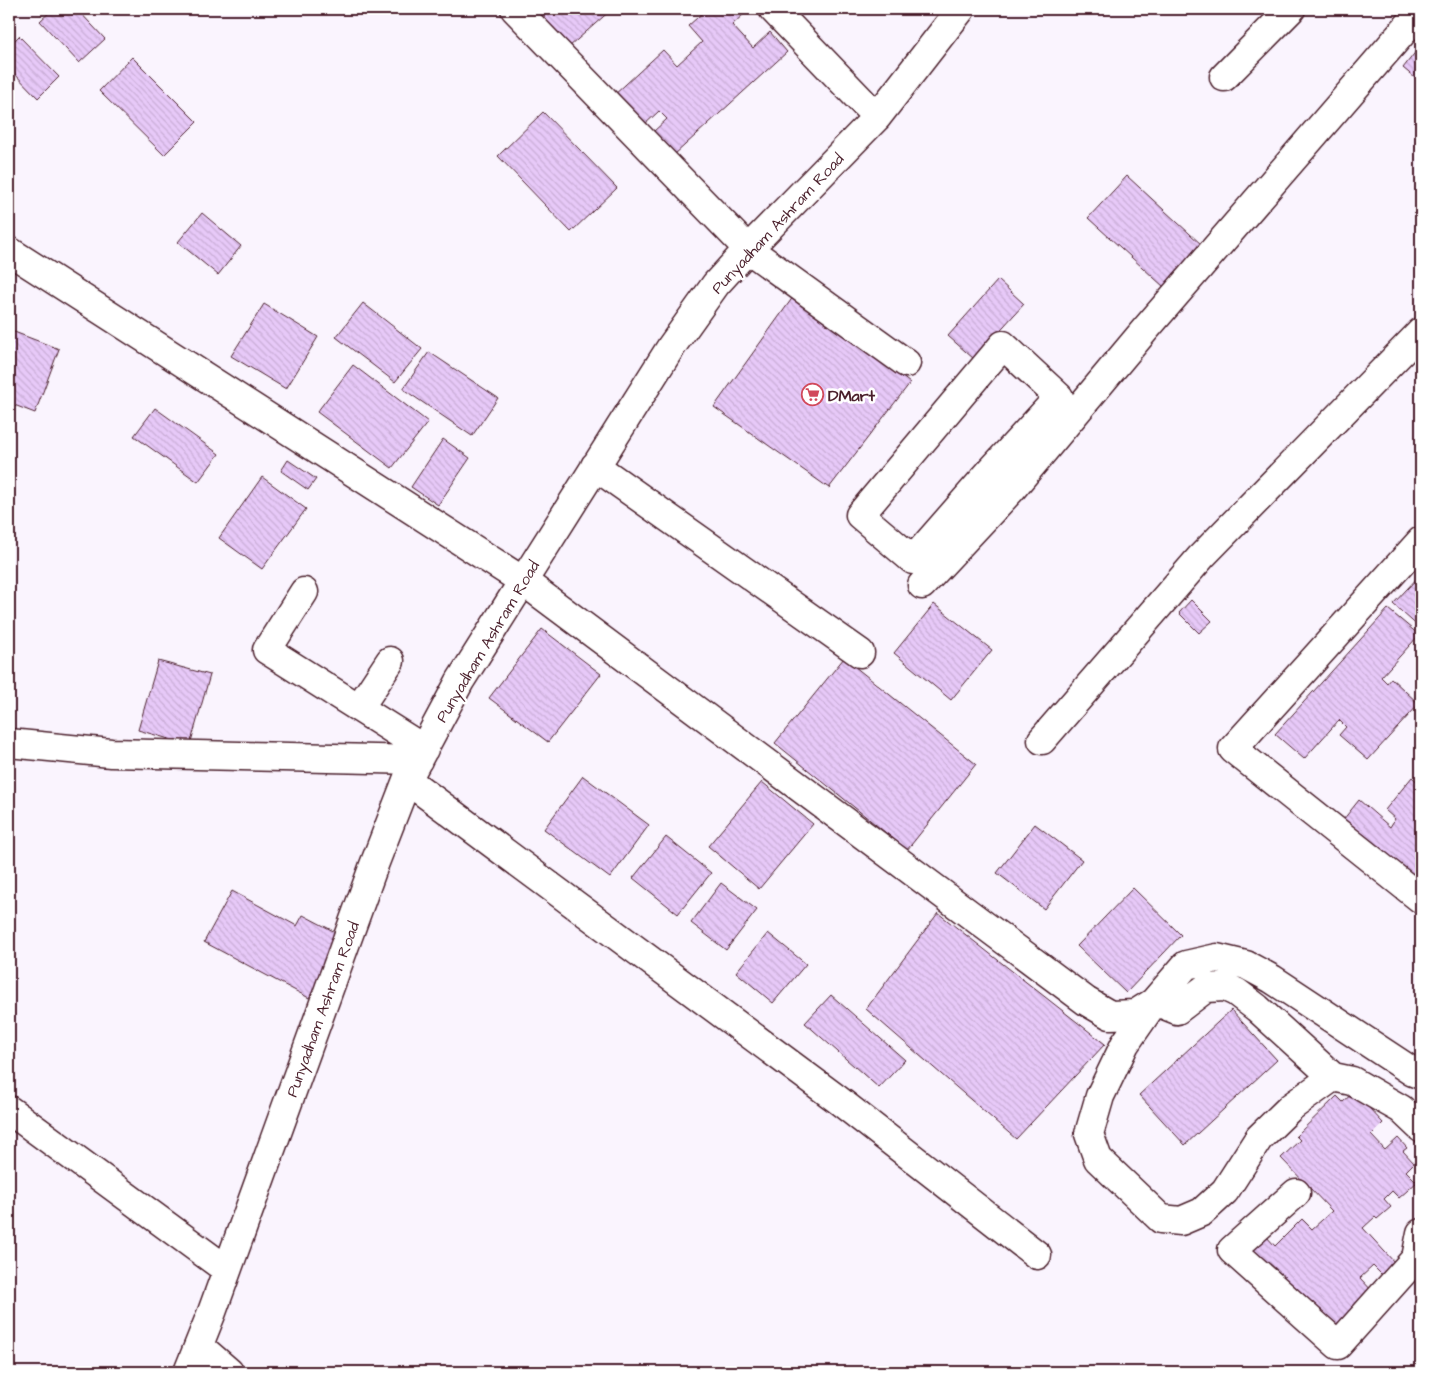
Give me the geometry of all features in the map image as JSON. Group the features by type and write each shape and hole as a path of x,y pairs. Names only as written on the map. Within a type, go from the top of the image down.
{"street":[{"path":"515,9 748,249 906,363"},
{"path":"773,9 877,117"},
{"name":"Punyadham Ashram Road","path":"188,1372 228,1270 374,865 416,763 460,681 671,347 716,284 877,117 961,9"},
{"path":"1224,77 1291,9"},
{"path":"922,585 1010,491 1144,331 1421,11"},
{"path":"9,251 523,581 1086,1001 1110,1014 1135,1014 1156,1000"},
{"path":"1042,740 1201,556 1421,332"},
{"path":"1003,345 1060,397 990,473 913,560 860,515 1003,345"},
{"path":"596,466 860,653"},
{"path":"990,473 1010,491"},
{"path":"1421,542 1233,749 1421,899"},
{"path":"304,592 267,650 359,708 416,763 830,1093 1038,1255"},
{"path":"359,708 390,661"},
{"path":"9,743 111,753 416,763"},
{"path":"1332,1077 1291,1107 1259,1138 1225,1191 1202,1212 1181,1221 1161,1219 1098,1159 1089,1134 1100,1096 1125,1044 1156,1000 1186,965 1217,958 1246,965 1280,984 1413,1072 1421,1075"},
{"path":"1156,1000 1177,1010 1206,988 1225,987 1236,992 1257,1008 1332,1077 1352,1081 1401,1108 1421,1128"},
{"path":"9,1110 228,1270"},
{"path":"1296,1193 1232,1250 1338,1345 1416,1258 1421,1233"},
{"path":"199,1346 229,1372"}],"building":[{"path":"53,9 77,9 105,39 79,63 40,21"},
{"path":"536,9 612,9 569,47"},
{"path":"707,9 745,9 746,12 732,25 753,48 770,32 787,52 674,155 653,132 667,119 659,111 642,127 613,96 663,50 677,65 702,42 688,26"},
{"path":"19,36 59,77 38,98 9,68 9,46"},
{"path":"1421,45 1421,83 1403,68"},
{"path":"132,57 197,122 164,155 99,91"},
{"path":"543,112 617,188 571,232 498,156"},
{"path":"1127,176 1202,245 1164,287 1088,218"},
{"path":"202,213 241,246 218,275 178,242"},
{"path":"998,280 1024,304 974,359 948,336"},
{"name":"DMart","path":"796,293 910,383 829,488 714,407"},
{"path":"363,303 422,349 395,382 336,337"},
{"path":"264,304 318,337 286,389 231,356"},
{"path":"9,330 59,349 35,413 9,403"},
{"path":"429,352 498,398 472,436 403,389"},
{"path":"353,365 428,422 392,468 317,412"},
{"path":"155,408 219,454 198,482 134,436"},
{"path":"443,439 470,458 438,505 411,487"},
{"path":"288,460 316,479 308,490 281,471"},
{"path":"262,477 306,509 262,569 219,538"},
{"path":"1421,574 1421,629 1393,604"},
{"path":"1191,600 1212,621 1199,633 1179,613"},
{"path":"934,604 992,650 951,700 894,653"},
{"path":"1388,609 1419,635 1381,677 1387,683 1391,678 1419,704 1368,760 1339,735 1346,727 1339,720 1304,759 1275,734"},
{"path":"542,629 601,674 548,742 489,698"},
{"path":"844,658 976,764 907,850 775,743"},
{"path":"158,661 210,675 190,745 138,730"},
{"path":"583,776 649,825 610,878 544,829"},
{"path":"1412,777 1421,785 1421,893 1339,825 1359,800 1390,827 1395,819 1385,810"},
{"path":"762,782 813,824 759,889 708,846"},
{"path":"1035,824 1082,860 1044,909 997,873"},
{"path":"666,837 711,873 678,914 633,878"},
{"path":"721,883 757,910 726,950 691,923"},
{"path":"1133,888 1181,935 1126,993 1077,946"},
{"path":"232,891 297,926 303,915 343,936 309,998 204,942"},
{"path":"938,913 1105,1044 1016,1139 866,1009"},
{"path":"768,933 806,964 773,1003 736,972"},
{"path":"831,995 905,1060 879,1088 805,1023"},
{"path":"1231,1010 1277,1060 1185,1145 1139,1095"},
{"path":"1354,1092 1383,1123 1371,1135 1385,1150 1398,1138 1407,1148 1403,1151 1414,1163 1406,1171 1417,1182 1399,1198 1392,1191 1384,1199 1391,1207 1377,1219 1375,1217 1363,1228 1395,1263 1382,1275 1373,1266 1360,1278 1375,1294 1335,1332 1246,1254 1266,1236 1275,1246 1302,1219 1312,1229 1332,1211 1281,1158 1300,1140 1296,1136 1337,1096 1343,1102"}],"place":[{"name":"DMart","path":"812,395"}]}
